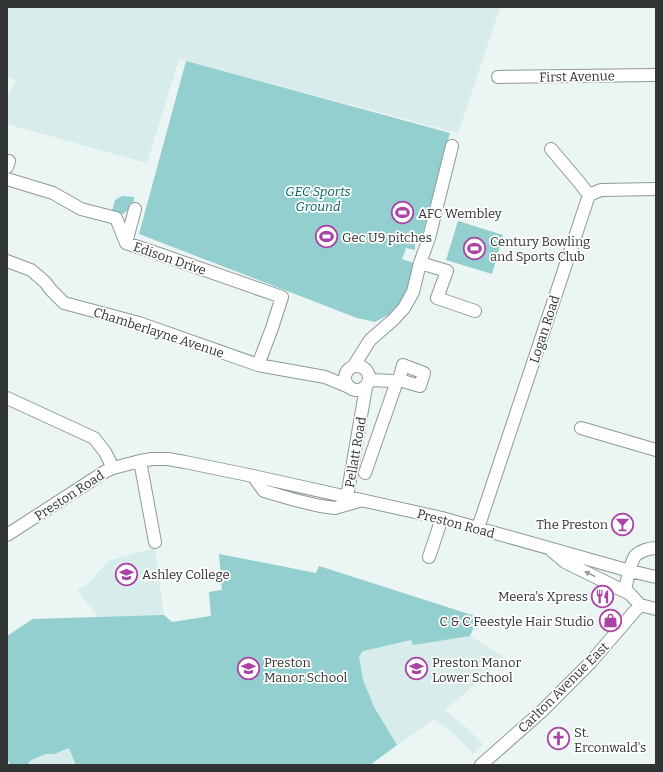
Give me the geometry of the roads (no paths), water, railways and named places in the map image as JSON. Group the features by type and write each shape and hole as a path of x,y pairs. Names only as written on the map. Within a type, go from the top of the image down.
{"street":[{"name":"First Avenue","path":"498,77 656,75"},
{"path":"350,369 370,340 404,308 413,292 420,263 429,238 452,146"},
{"path":"551,149 589,195 601,190 656,189"},
{"name":"Edison Drive","path":"7,179 53,193 81,209 116,218 126,243 282,297 258,365"},
{"name":"Logan Road","path":"478,528 589,195"},
{"path":"126,243 135,209"},
{"name":"Chamberlayne Avenue","path":"7,261 30,270 45,282 64,303 139,323 258,365 325,378 351,389"},
{"path":"420,263 447,271 437,298 475,311"},
{"name":"Pellatt Road","path":"347,497 367,379 366,346"},
{"path":"350,369 360,366 367,379"},
{"name":"Chamberlayne Avenue","path":"325,378 350,369"},
{"name":"Pellatt Road","path":"350,369 345,379 362,407"},
{"path":"365,472 395,387 396,380 367,379"},
{"path":"351,389 360,390 367,379"},
{"path":"7,398 94,438 114,468"},
{"path":"581,428 656,450"},
{"name":"Preston Road","path":"7,535 106,471 140,461 168,459 254,476 442,518 656,577"},
{"path":"140,461 154,542"},
{"name":"Preston Road","path":"254,476 264,491 320,506 335,508 362,500"},
{"path":"429,557 442,518"},
{"name":"Preston Road","path":"549,548 565,562 625,591"},
{"path":"656,548 641,552 635,557 626,583 625,591 630,594 640,605 656,609"},
{"name":"Carlton Avenue East","path":"486,764 590,663 640,605"}],"place":[{"name":"AFC Wembley","path":"403,213"},
{"name":"Gec U9 pitches","path":"327,237"},
{"name":"Century Bowling and Sports Club","path":"475,248"},
{"name":"The Preston","path":"623,524"},
{"name":"Ashley College","path":"127,574"},
{"name":"Meera's Xpress","path":"603,596"},
{"name":"C & C Feestyle Hair Studio","path":"610,621"},
{"name":"Preston Manor School","path":"249,669"},
{"name":"Preston Manor Lower School","path":"417,669"},
{"name":"St. Erconwald's","path":"559,739"}],"park label":[{"name":"GEC Sports Ground","path":"318,198"}]}
